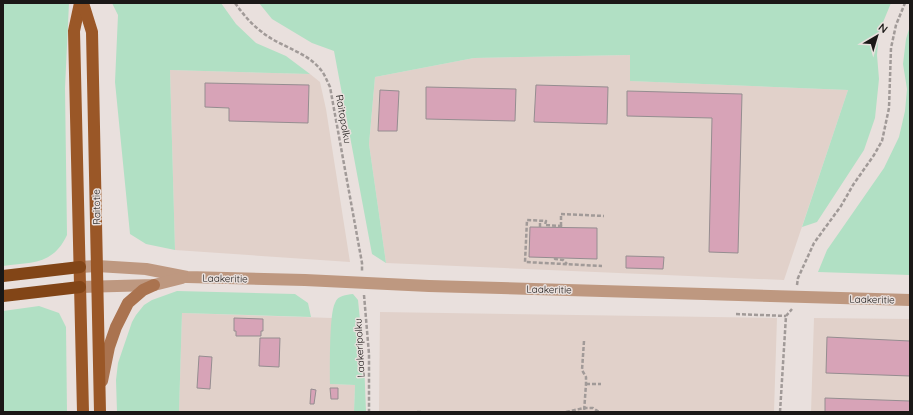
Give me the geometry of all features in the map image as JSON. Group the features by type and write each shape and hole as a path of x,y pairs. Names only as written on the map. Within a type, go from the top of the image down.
{"highway":[{"path":"3,276 80,267"},
{"path":"3,296 80,287"}],"main road":[{"name":"Raitotie","path":"81,3 92,32 100,412"},
{"name":"Raitotie","path":"81,3 74,31 83,412"},
{"path":"100,394 109,347 116,327 128,303 143,290 154,285"}],"street":[{"name":"Laakeritie","path":"80,267 97,266 146,269 187,277 363,282 429,286 910,300"},
{"name":"Laakeritie","path":"80,287 154,285 187,277"}],"path":[{"name":"Raitopolku","path":"235,3 249,21 263,34 314,62 322,71 330,86 362,263 363,282"},
{"path":"780,412 786,316 794,306 798,278 814,243 841,206 882,141 889,108 891,48 896,25 906,3"},
{"path":"602,266 525,262 527,220 546,221 546,225 561,227 561,214 604,216"},
{"path":"540,221 540,227"},
{"path":"555,258 555,260 563,260 568,264"},
{"name":"Laakeripolku","path":"363,282 369,354 369,412"},
{"path":"736,314 786,316"},
{"path":"584,341 582,370 586,377 584,412"},
{"path":"586,384 601,384"},
{"path":"566,412 584,408 593,408 599,412"},
{"path":"417,412 423,412"}],"shaded area":[{"path":"630,55 631,81 848,90 784,280 386,263 369,144 375,77 474,58"},
{"path":"170,70 310,74 320,82 326,109 350,262 175,250"},
{"path":"380,312 777,318 774,412 379,412"},
{"path":"182,313 332,318 330,384 355,385 354,412 179,412"},
{"path":"814,318 910,319 910,412 811,412"}],"green space":[{"path":"3,3 69,3 65,88 67,235 55,252 48,257 32,262 3,266"},
{"path":"112,3 221,3 236,24 256,43 286,56 310,74 170,70 175,250 146,244 130,234 115,82 118,15"},
{"path":"259,3 891,3 879,32 877,55 879,79 875,118 864,150 817,222 802,227 848,90 630,81 630,55 474,58 375,77 369,144 386,263 372,254 334,51 312,43 272,19"},
{"path":"910,26 910,275 818,272 827,250 884,168 899,137 905,111 907,89 903,64 906,39"},
{"path":"177,291 295,294 308,303 311,317 182,313 179,412 117,412 116,380 118,363 132,322 144,305 152,300"},
{"path":"353,294 358,300 364,360 366,412 354,412 355,385 330,384 330,342 333,309 338,298"},
{"path":"39,306 59,313 66,327 67,412 3,412 3,311"}],"building":[{"path":"205,83 309,85 308,123 229,121 229,108 205,107"},
{"path":"536,85 608,87 607,124 534,122"},
{"path":"426,87 516,89 515,121 426,119"},
{"path":"380,90 399,91 397,131 378,131"},
{"path":"627,91 742,94 738,253 709,252 712,118 627,116"},
{"path":"530,227 597,228 597,259 529,257"},
{"path":"626,256 664,257 663,269 626,268"},
{"path":"234,318 263,319 263,331 261,331 261,336 236,336 236,331 234,331"},
{"path":"827,337 910,341 910,376 826,373"},
{"path":"260,338 280,338 279,367 259,366"},
{"path":"199,356 212,357 210,389 197,388"},
{"path":"330,388 338,388 338,399 331,399"},
{"path":"311,389 316,390 314,404 310,404"},
{"path":"825,398 910,401 910,412 825,412"}]}
